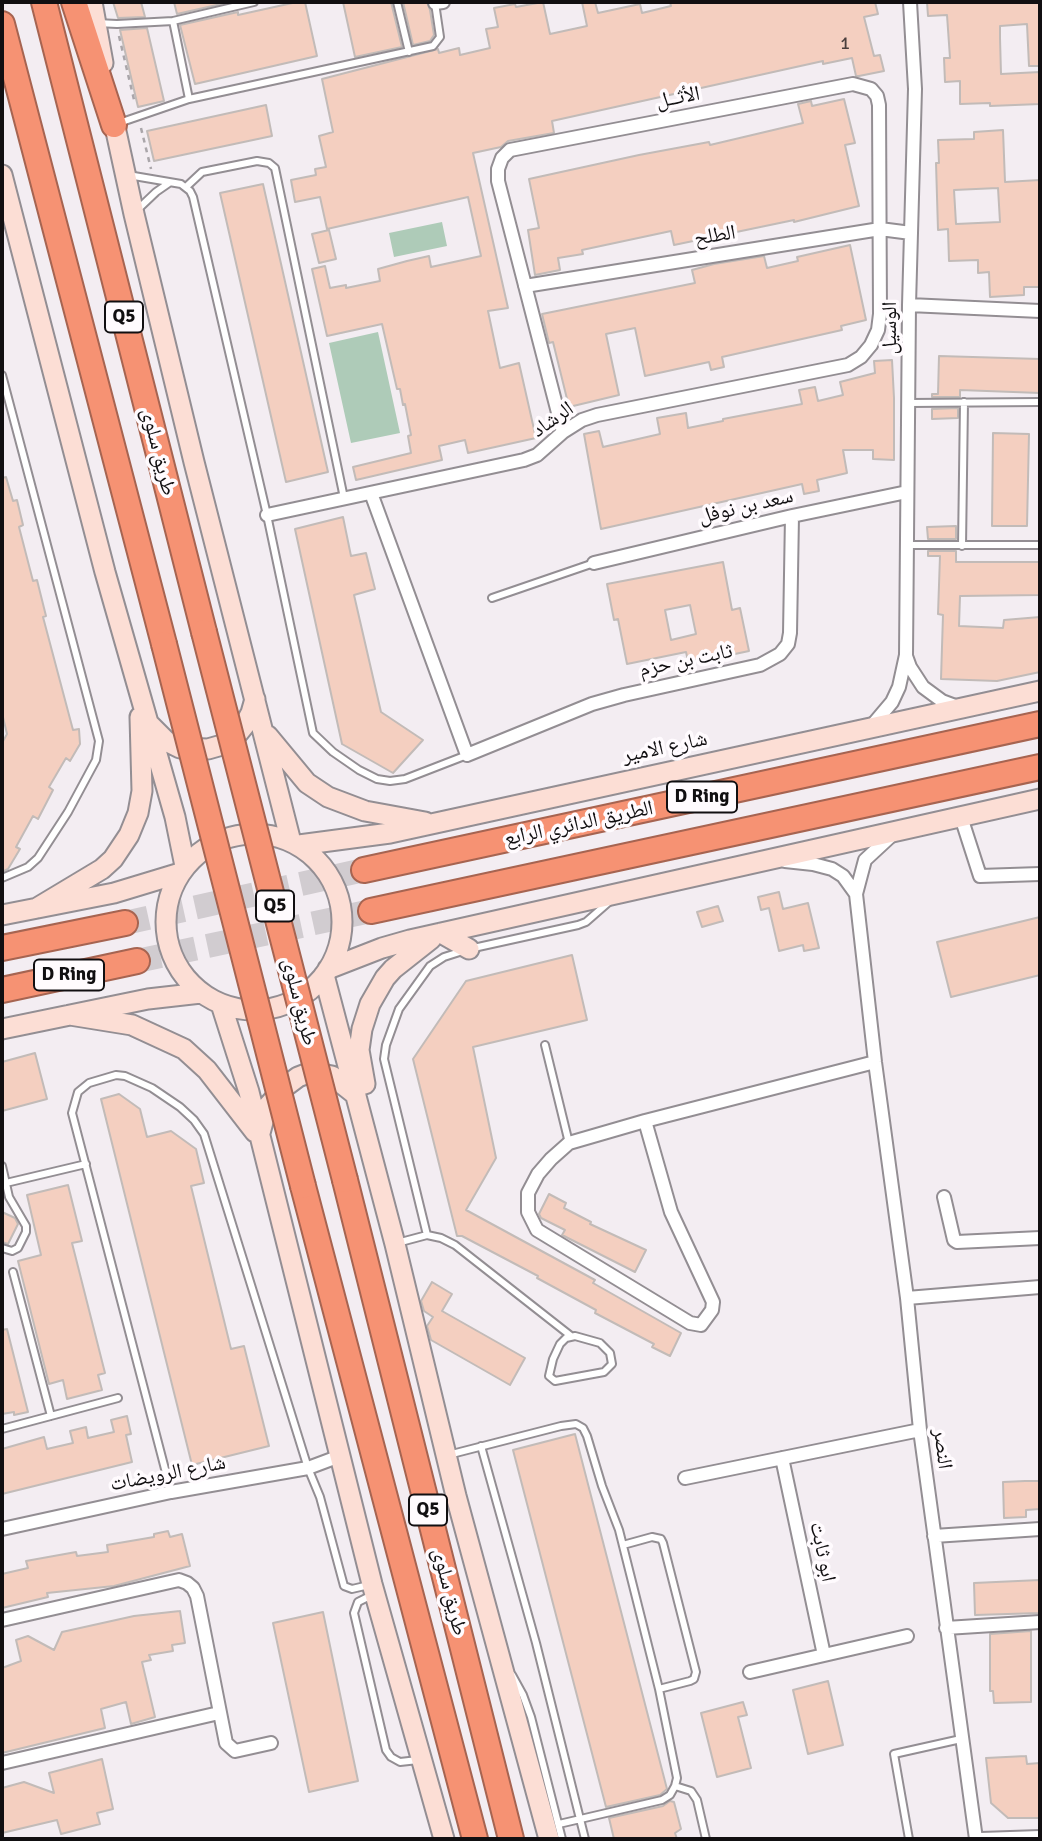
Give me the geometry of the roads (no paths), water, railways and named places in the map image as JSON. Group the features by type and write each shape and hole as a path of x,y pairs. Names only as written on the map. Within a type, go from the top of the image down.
{"highway":[{"name":"طريق سلوى","path":"44,2 511,1839"},
{"path":"74,2 114,125"},
{"name":"طريق سلوى","path":"2,24 475,1839"},
{"name":"الطريق الدائري الرابع","path":"364,870 1040,724"},
{"name":"الطريق الدائري الرابع","path":"371,911 1040,767"},
{"name":"D Ring","path":"2,948 125,923"},
{"name":"D Ring","path":"2,990 137,961"}],"main road":[{"name":"طريق سلوى","path":"92,2 114,125 134,214 255,699 295,844"},
{"path":"2,175 140,699 175,817 182,869"},
{"name":"شارع الامير","path":"295,844 347,840 435,823 1040,691"},
{"path":"37,908 102,869 113,859 129,835 138,813 142,791 140,699"},
{"path":"147,720 155,732 180,748 208,749 235,737 251,713 255,699"},
{"path":"263,730 307,783 328,797 365,811 435,823"},
{"path":"326,972 382,948 439,934 1040,799"},
{"path":"248,833 270,835 295,844 323,866 338,893 342,924 336,955 326,972 308,992 288,1003 265,1009 243,1010 220,1004 201,992 178,968 167,937 167,904 182,869 197,853 227,837 248,833"},
{"path":"2,915 114,893 182,869"},
{"path":"439,934 470,949"},
{"path":"374,1167 379,1149 360,1060 362,1029 370,1004 385,978 439,934"},
{"name":"طريق سلوى","path":"326,972 498,1657 554,1832"},
{"name":"D Ring","path":"2,1029 148,999 201,992"},
{"path":"220,1004 243,1070 374,1588 444,1839"},
{"path":"70,1015 132,1025 184,1049 207,1070 259,1137"},
{"path":"259,1137 267,1107 298,1077 311,1072 332,1076 356,1095"}],"street":[{"name":"الوسيل","path":"870,728 891,702 901,680 906,655 909,306 915,89 910,2"},
{"name":"الأثــل","path":"563,432 498,181 502,158 510,150 853,84 871,89 877,96 879,105 880,314 878,330 861,357"},
{"name":"الطلح","path":"525,286 880,229 911,233"},
{"path":"909,306 1040,312"},
{"name":"الرشاد","path":"267,515 524,460 537,455 563,432 582,420 597,415 848,365 861,357"},
{"name":"سعد بن نوفل","path":"594,563 907,492"},
{"path":"371,493 467,755"},
{"name":"ثابت بن حزم","path":"467,755 592,704 760,665 780,654 788,644 790,633 792,516"},
{"name":"الوسيل","path":"906,655 915,677 932,695 965,709"},
{"path":"961,817 980,877 1040,874"},
{"name":"النصر","path":"898,830 864,860 856,894 875,1062 907,1298 920,1430 961,1739 979,1839"},
{"path":"765,861 813,864 832,869 843,876 856,894"},
{"path":"645,1121 671,1212 713,1302 712,1310 701,1325 691,1323 537,1230 528,1212 528,1193 544,1166 569,1143 645,1121 875,1062"},
{"path":"944,1197 954,1240 957,1242 1040,1238"},
{"path":"907,1298 1040,1287"},
{"path":"685,1478 920,1430"},
{"name":"شارع الرويضات","path":"2,1529 171,1492 308,1468 340,1456"},
{"name":"ابو ثابت","path":"782,1458 824,1655"},
{"path":"934,1536 1040,1529"},
{"path":"2,1620 179,1580 187,1583 197,1596 226,1743 229,1748 241,1751 271,1743"},
{"path":"946,1628 1040,1622"},
{"path":"750,1672 907,1636"},
{"path":"2,1763 219,1713"},
{"path":"979,1839 1040,1837"}],"lane":[{"path":"96,23 173,21 254,2"},
{"path":"397,2 409,52"},
{"path":"114,125 189,99 433,46 439,41 440,33 437,2"},
{"path":"173,21 189,99"},
{"path":"125,174 154,181 175,182 186,187 202,172 257,161 269,163 275,168 344,498"},
{"path":"134,214 150,197 169,183"},
{"name":"ثابت بن حزم","path":"186,187 193,197 267,515 313,733 333,752 359,770 377,779 390,781 405,779 467,755"},
{"path":"2,375 99,741 96,760 68,812 38,858 27,867 2,878"},
{"path":"962,545 964,402"},
{"path":"909,403 1040,402"},
{"path":"906,545 1040,545"},
{"path":"492,598 594,563"},
{"path":"427,1235 386,1072 386,1045 399,1009 430,966 444,957 578,925 586,922 617,895"},
{"path":"545,1045 569,1143"},
{"path":"171,1492 72,1113 78,1092 100,1079 125,1076 152,1088 194,1120 204,1134 308,1468 320,1497 344,1586 352,1589 374,1588"},
{"path":"6,1183 86,1164"},
{"path":"2,1166 12,1203 26,1226 19,1248 12,1251 2,1248"},
{"path":"395,1244 427,1235 456,1245 571,1336 586,1337 600,1343 612,1358 608,1369 559,1381 551,1379 549,1371 553,1359 560,1344 571,1336"},
{"path":"13,1272 51,1416"},
{"path":"2,1429 118,1398"},
{"path":"446,1456 576,1424 583,1428 623,1545 659,1689 677,1778 670,1795 662,1800 580,1820 554,1832"},
{"path":"481,1446 539,1656 585,1839"},
{"path":"623,1545 652,1537 661,1539 693,1660 696,1672 694,1679 659,1689"},
{"path":"374,1588 358,1602 354,1613 386,1750 400,1762 421,1760"},
{"path":"909,1839 894,1754 961,1739"},
{"path":"675,1786 691,1791 697,1800 706,1839"},
{"name":"طريق سلوى","path":"554,1832 562,1839"}],"tunnel":[{"path":"125,923 364,870"},
{"path":"137,961 371,911"}]}
